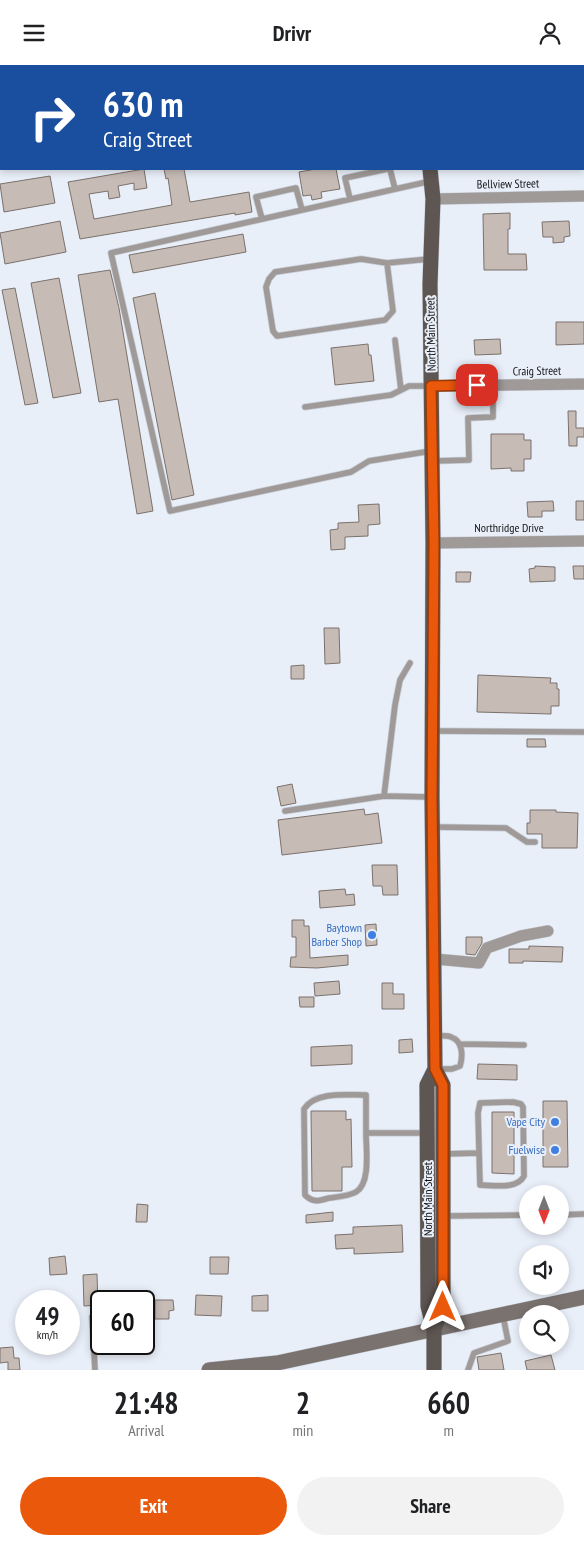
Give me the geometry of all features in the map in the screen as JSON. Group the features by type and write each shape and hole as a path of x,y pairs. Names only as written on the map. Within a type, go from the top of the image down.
{"main road":[{"name":"North Main Street","path":"430,175 432,199 431,386 434,543 432,797 435,1069 427,1085 428,1306 434,1329 434,1370"},
{"name":"North Main Street","path":"434,1329 443,1307 444,1216 443,1085 435,1069"}],"street":[{"name":"Bellview Street","path":"432,199 584,196"},
{"name":"Craig Street","path":"431,386 584,384"},
{"name":"Northridge Drive","path":"434,543 584,541"},
{"path":"435,959 479,963 486,948 521,936 548,931"},
{"path":"209,1370 294,1362 434,1329 584,1297"}],"lane":[{"path":"350,199 346,178 384,170"},
{"path":"389,170 395,189"},
{"path":"430,175 395,189 111,253 170,511 351,471 369,461 432,456 469,460 468,417 494,417 493,385"},
{"path":"262,219 256,197 296,188 302,210"},
{"path":"388,263 393,311 385,320 278,336 273,331 266,287 269,279 275,272 361,259 388,263 431,259"},
{"path":"395,340 401,389"},
{"path":"305,407 391,395 408,386 431,386"},
{"path":"384,796 394,705 400,680 410,663"},
{"path":"432,731 584,732"},
{"path":"285,811 384,796 432,797"},
{"path":"433,827 506,828 527,842 535,842"},
{"path":"435,1036 452,1037 460,1044 463,1057 460,1065 452,1069 435,1069"},
{"path":"460,1044 524,1045"},
{"path":"366,1095 366,1133 366,1178 362,1186 356,1192 317,1201 310,1200 305,1195 304,1109 308,1103 316,1098 323,1097 366,1095"},
{"path":"513,1102 521,1104 523,1107 524,1124 524,1176 522,1181 515,1185 480,1185 478,1153 478,1113 480,1103 513,1102"},
{"path":"366,1133 428,1133"},
{"path":"444,1154 478,1153"},
{"path":"569,1215 584,1214"},
{"path":"444,1216 519,1215"},
{"path":"468,1370 474,1353 508,1341 503,1314"},
{"path":"95,1355 95,1370"}],"building":[{"path":"144,170 147,188 134,190 134,183 118,186 120,197 109,199 108,191 89,194 94,219 172,205 168,178 166,179 164,170 184,170 190,202 249,192 252,212 235,215 235,213 80,239 68,182"},
{"path":"336,170 340,189 321,192 322,198 312,200 311,195 303,196 299,172"},
{"path":"50,176 55,203 4,212 0,184"},
{"path":"510,213 508,254 526,254 527,270 484,270 483,214"},
{"path":"60,221 66,252 5,264 0,233"},
{"path":"569,221 570,236 564,237 564,242 553,243 553,237 543,237 542,222"},
{"path":"243,234 246,252 133,273 129,255"},
{"path":"110,270 119,308 153,511 137,514 118,399 99,402 78,275"},
{"path":"59,278 81,393 53,398 31,283"},
{"path":"15,288 38,403 25,405 2,290"},
{"path":"155,293 194,495 172,500 133,298"},
{"path":"556,322 584,322 584,344 556,345"},
{"path":"500,339 501,354 475,355 474,340"},
{"path":"368,344 374,381 335,385 331,348"},
{"path":"568,411 576,411 576,428 584,428 584,437 577,437 577,446 569,446"},
{"path":"491,434 524,434 524,440 531,440 531,459 524,459 524,471 511,471 511,468 491,469"},
{"path":"553,501 554,511 542,511 542,517 528,517 527,502"},
{"path":"576,501 584,501 584,520 576,520"},
{"path":"379,504 380,524 368,525 368,536 345,537 345,549 331,550 330,530 338,529 338,523 359,522 358,505"},
{"path":"535,566 555,567 555,581 530,582 529,569 535,568"},
{"path":"573,566 584,566 584,579 574,579"},
{"path":"456,572 471,572 470,582 456,582"},
{"path":"324,628 339,628 340,663 325,664"},
{"path":"304,665 304,679 291,679 291,666"},
{"path":"478,675 551,678 550,683 557,683 557,689 559,689 559,706 551,706 551,714 477,712"},
{"path":"527,739 545,739 546,747 527,747"},
{"path":"292,784 296,803 281,806 277,787"},
{"path":"364,809 365,815 378,813 382,843 282,855 278,820"},
{"path":"530,810 556,810 556,812 578,813 577,848 542,848 542,834 527,834 527,823 530,823"},
{"path":"372,865 397,865 398,895 383,895 382,886 373,886"},
{"path":"345,889 346,895 354,894 355,905 320,908 319,891"},
{"path":"292,920 304,920 304,926 309,926 310,958 348,955 348,965 317,968 290,967 291,957 296,957 296,937 292,937"},
{"path":"376,924 377,945 366,946 365,925"},
{"path":"466,937 482,937 482,943 475,955 466,954"},
{"path":"529,946 563,947 562,962 523,961 523,963 509,963 509,949 529,949"},
{"path":"339,981 340,994 315,996 314,983"},
{"path":"382,983 393,983 393,994 404,994 404,1009 382,1009"},
{"path":"299,997 314,997 314,1007 300,1007"},
{"path":"412,1039 413,1052 399,1053 399,1040"},
{"path":"352,1045 352,1064 311,1066 311,1047"},
{"path":"478,1064 517,1065 517,1080 477,1079"},
{"path":"543,1101 567,1101 568,1167 543,1167"},
{"path":"311,1111 346,1111 346,1120 351,1119 352,1167 342,1167 342,1191 312,1191"},
{"name":"Fuelwise","path":"492,1112 514,1112 514,1174 492,1173"},
{"path":"137,1204 148,1205 147,1222 136,1222"},
{"path":"333,1212 333,1221 306,1223 306,1215"},
{"path":"402,1225 403,1252 354,1254 354,1248 336,1249 335,1235 353,1234 353,1227"},
{"path":"65,1256 67,1274 50,1275 49,1258"},
{"path":"210,1257 229,1257 228,1274 210,1274"},
{"path":"97,1274 98,1290 90,1290 90,1306 84,1306 83,1275"},
{"path":"196,1295 222,1296 221,1316 195,1315"},
{"path":"268,1295 268,1311 252,1311 252,1296"},
{"path":"155,1300 173,1300 174,1310 169,1311 169,1319 155,1319"},
{"path":"13,1347 14,1358 19,1358 20,1370 8,1370 8,1362 0,1363 0,1348"},
{"path":"501,1353 504,1370 479,1370 477,1357"},
{"path":"551,1355 555,1370 527,1370 525,1361"}],"place":[{"name":"Baytown Barber Shop","path":"372,935"},
{"name":"Vape City","path":"555,1122"},
{"name":"Fuelwise","path":"555,1150"}],"route":[{"path":"443,1307 443,1085 435,1069 432,797 434,543 431,386 477,385"}]}
